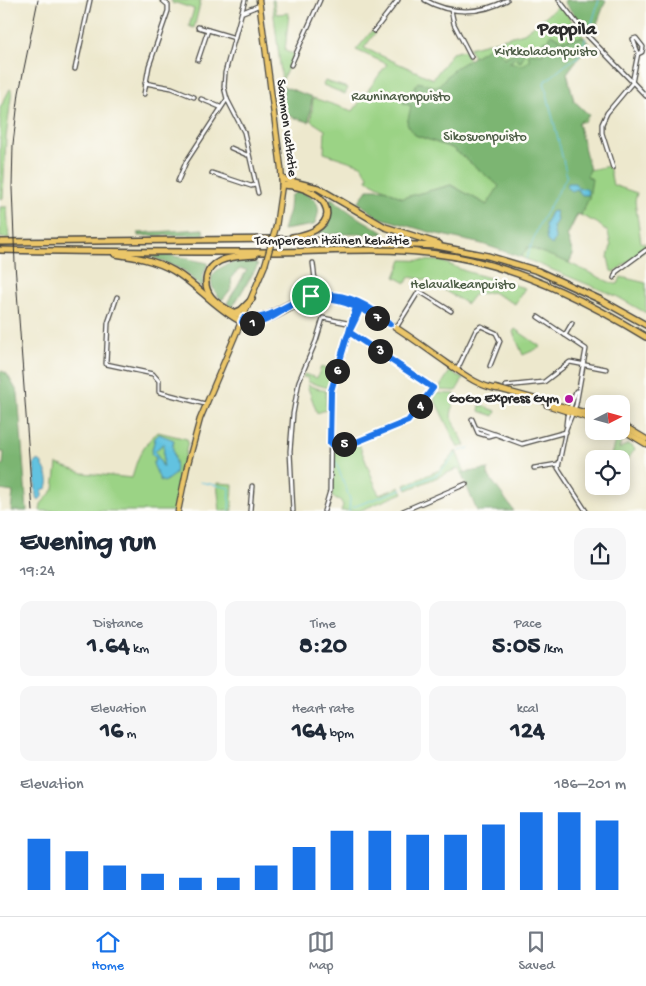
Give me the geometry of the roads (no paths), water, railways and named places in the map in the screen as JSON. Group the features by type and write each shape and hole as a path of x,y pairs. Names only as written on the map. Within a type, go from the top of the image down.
{"highway":[{"path":"281,239 316,230 322,223 326,211 322,199 313,192 282,182"},
{"path":"282,182 318,188 394,231 456,249"},
{"name":"Tampereen itäinen kehätie","path":"0,242 281,239 420,244 456,249 504,260 538,271 602,300 646,325"},
{"name":"Tampereen itäinen kehätie","path":"0,250 402,251 469,260 517,273 564,292 646,337"},
{"path":"97,251 136,257 160,264 185,279 218,308 243,320"},
{"path":"243,320 213,299 208,291 206,280 210,269 225,259 270,252"},
{"path":"234,313 241,310 252,298"}],"main road":[{"name":"Sammon valtatie","path":"178,511 191,450 206,404 252,298 265,265 276,227 282,182 260,3"},
{"path":"243,320 266,321 298,303 317,297"},
{"path":"243,320 258,318 296,300 317,297 359,306 390,324 468,377 497,389 585,416"},
{"path":"248,308 251,315 258,318"},
{"path":"572,411 585,413"},
{"path":"630,429 646,439"},
{"path":"630,434 646,444"}],"street":[{"path":"75,69 90,0"},
{"path":"144,94 168,11 168,5 162,0"},
{"path":"246,0 224,76 227,99 242,125 258,193"},
{"path":"292,64 320,0"},
{"path":"374,32 398,0"},
{"path":"425,0 451,10 479,10 507,0"},
{"path":"559,0 583,32 646,96"},
{"path":"242,12 260,3"},
{"path":"451,10 454,25 471,58"},
{"path":"198,27 235,38"},
{"path":"198,60 208,30"},
{"path":"613,168 602,133 602,124 607,113 632,83 638,54 633,39 636,38 643,47 642,52 638,54"},
{"path":"146,83 172,88 194,97"},
{"path":"200,99 220,107"},
{"path":"178,181 184,164 198,147 220,107 227,99"},
{"path":"231,148 248,155"},
{"path":"212,173 250,186 255,185"},
{"path":"614,278 616,272 646,250"},
{"path":"312,263 317,297"},
{"path":"396,328 419,291 451,311"},
{"path":"117,297 108,324 106,364 153,374 159,380 159,392 206,404"},
{"path":"324,511 330,491 331,391 359,306"},
{"path":"538,317 586,350 558,464 559,473 586,511"},
{"path":"293,511 291,437 299,381 316,342 323,318 352,323"},
{"path":"565,335 572,324"},
{"path":"457,370 476,330 481,326 496,333 500,342 490,366"},
{"path":"330,444 354,443 408,421 433,388 349,332"},
{"path":"506,386 544,382 570,362 606,369"},
{"path":"472,419 477,428 522,444 566,430"},
{"path":"534,468 558,464"},
{"path":"403,511 466,484"},
{"path":"250,511 252,486"}],"water":[{"path":"568,183 575,183 578,188 587,189 588,195 582,195 577,189 572,191 567,188"},
{"path":"555,211 557,220 553,227 555,238 552,245 547,241 545,225 551,212"},
{"path":"159,434 174,440 173,448 176,470 175,474 164,482 160,480 153,464 156,458 151,454 155,438","holes":["164,443 163,467 155,451"]},
{"path":"39,460 48,477 48,485 47,488 42,490 42,497 39,500 36,496 34,464"}],"waterway":[{"path":"589,33 599,0"},
{"path":"526,259 539,225 567,176 544,82 578,57 586,38"},
{"path":"460,451 469,448"},
{"path":"405,488 438,474 457,453"},
{"path":"334,458 350,499 349,511"},
{"path":"200,482 230,488 229,511"},
{"path":"353,507 402,489"}],"railway":[{"path":"33,511 15,264 12,188 13,144 19,93 38,0"}],"place":[{"name":"GoGo Express Gym","path":"569,399"}],"district":[{"name":"Pappila","path":"567,30"}],"park label":[{"name":"Kirkkoladonpuisto","path":"546,52"},
{"name":"Rauninaronpuisto","path":"401,97"},
{"name":"Sikosuonpuisto","path":"485,137"},
{"name":"Helavalkeanpuisto","path":"463,285"}]}
